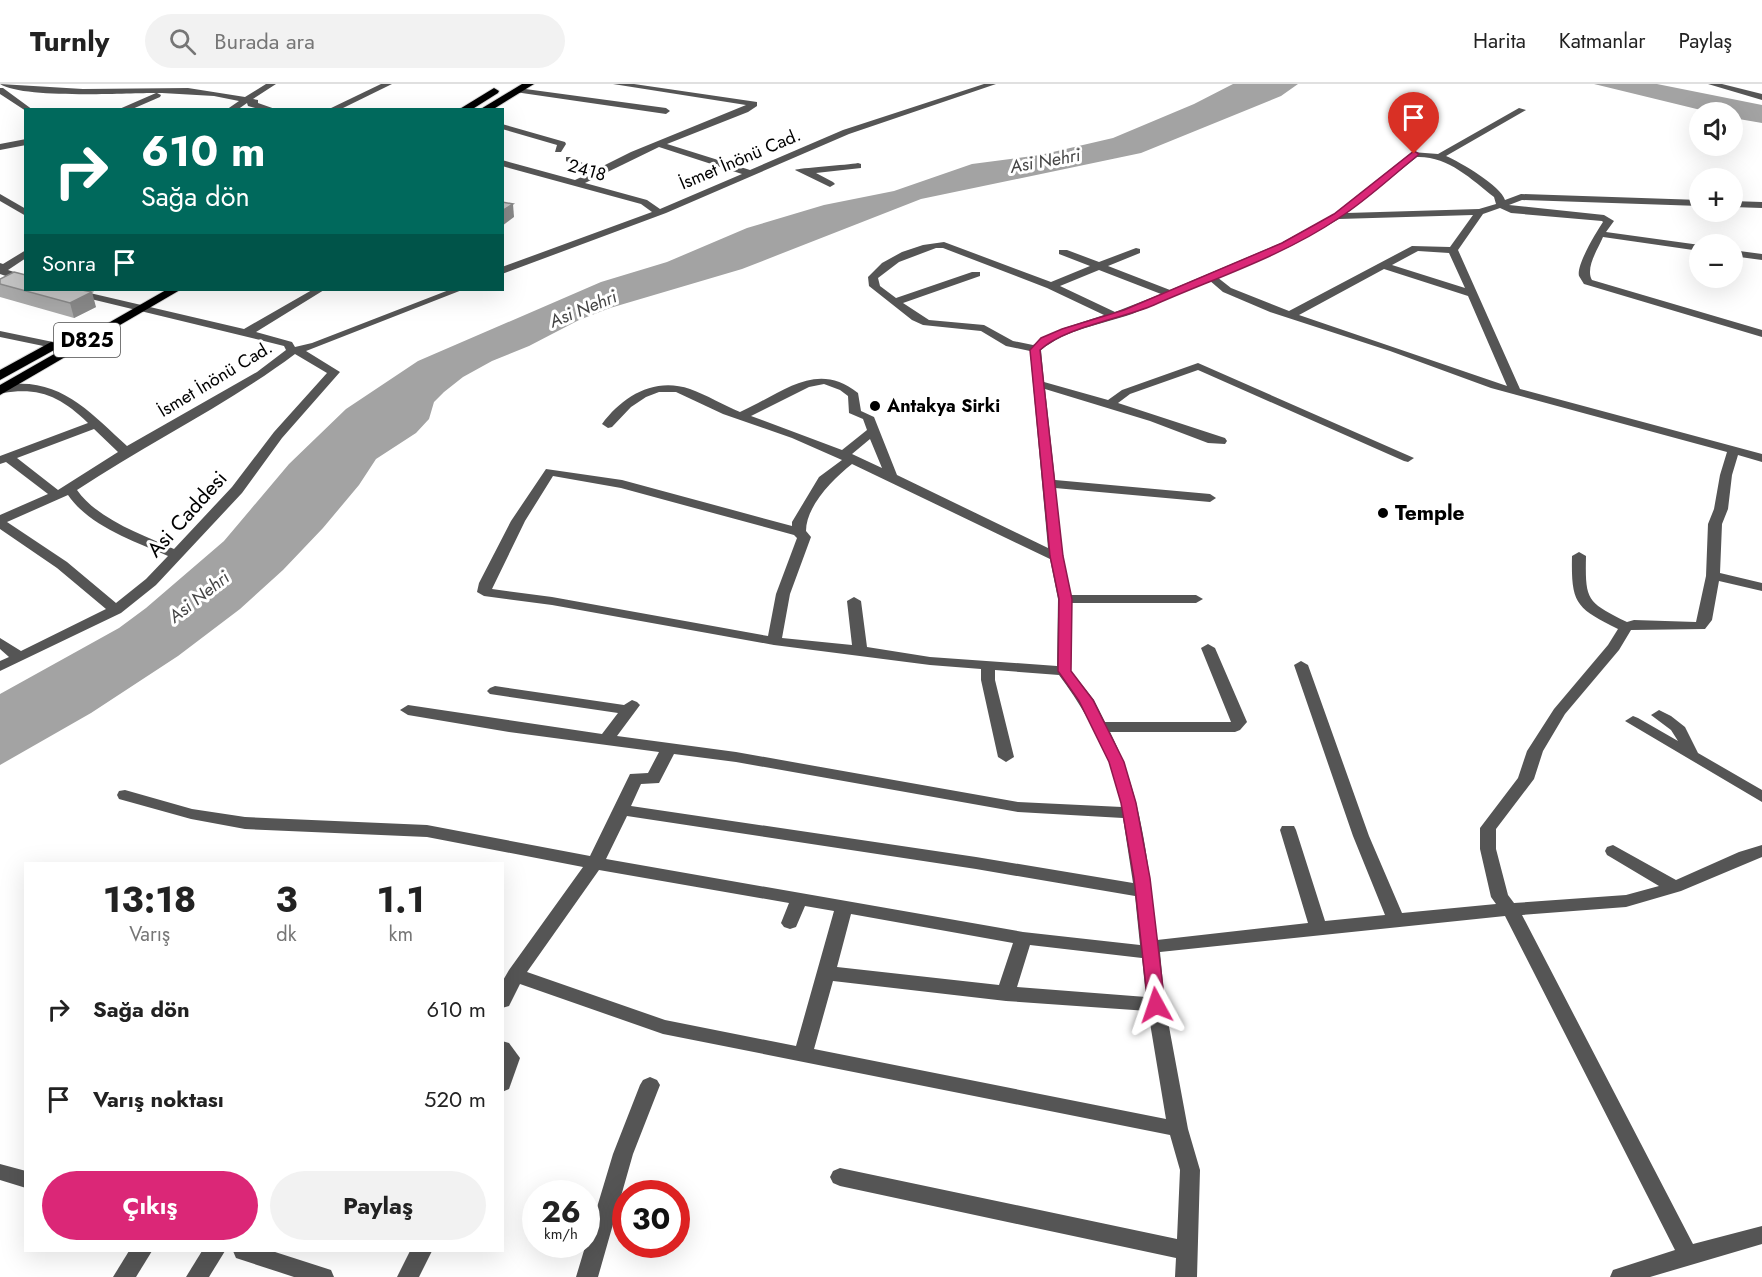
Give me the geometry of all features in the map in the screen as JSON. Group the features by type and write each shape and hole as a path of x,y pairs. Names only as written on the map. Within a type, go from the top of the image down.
{"highway":[{"path":"466,108 506,84"},
{"path":"487,108 529,84"},
{"name":"D825","path":"1,385 54,345 147,291"},
{"name":"D825","path":"1,385 172,291"}],"street":[{"path":"4,84 44,89 214,93 265,108"},
{"path":"44,89 54,84"},
{"path":"335,108 388,84"},
{"path":"575,184 634,154 752,107 754,104 617,84"},
{"name":"İsmet İnönü Cad.","path":"504,270 659,212 870,123 992,84"},
{"path":"1712,84 1762,97"},
{"path":"248,104 277,85"},
{"path":"0,90 26,108"},
{"path":"518,90 666,111"},
{"path":"126,108 165,91"},
{"path":"1440,156 1522,110"},
{"path":"504,127 562,144 558,150"},
{"path":"0,147 17,148 24,143"},
{"path":"660,144 752,174"},
{"path":"1035,350 1045,341 1066,331 1114,316 1171,294 1285,245 1337,216 1414,154 1440,156 1499,196 1501,205"},
{"path":"569,159 594,173"},
{"name":"2418","path":"504,164 644,202 659,212"},
{"path":"777,164 814,175 830,184"},
{"path":"800,170 825,171 858,166"},
{"path":"0,197 24,212"},
{"path":"1337,216 1480,212 1521,197 1689,203"},
{"path":"1743,204 1762,205"},
{"path":"1501,205 1511,210 1604,218 1610,221 1600,234 1584,269 1584,276 1588,282 1762,334"},
{"path":"1453,250 1480,212"},
{"path":"1600,234 1689,246"},
{"path":"1035,350 1010,344 984,328 927,322 895,302 873,284 875,273 908,254 944,245 1051,286 1114,316"},
{"path":"1,266 24,247"},
{"path":"1290,315 1416,248 1453,250"},
{"path":"1453,250 1515,391"},
{"path":"1051,286 1136,251"},
{"path":"1063,252 1171,294"},
{"path":"1,266 24,254"},
{"path":"1743,254 1762,257"},
{"path":"504,259 522,263"},
{"path":"1382,265 1471,294"},
{"path":"1,266 6,275 24,280"},
{"path":"895,302 976,274"},
{"path":"1210,276 1227,290 1290,315 1495,386 1762,458"},
{"path":"70,291 288,344 295,350"},
{"path":"246,333 317,291"},
{"path":"422,291 440,296"},
{"name":"İsmet İnönü Cad.","path":"0,521 70,489 126,452 261,374 295,350 316,345 454,291"},
{"path":"0,334 54,345"},
{"name":"Asi Caddesi","path":"0,667 116,610 151,582 177,555 237,490 278,435 334,372 295,350"},
{"path":"1035,350 1051,484 1056,556 1065,599 1065,671 1086,700 1117,762 1131,813 1151,950 1156,1005 1178,1129 1190,1170 1186,1277"},
{"path":"1108,405 1126,392 1198,366 1408,458"},
{"path":"741,416 806,383 827,381 843,384 854,395 855,413 868,417 893,480"},
{"path":"1038,384 1055,387 1212,440 1221,441"},
{"path":"1,385 27,386 47,391 89,417 126,452"},
{"path":"608,424 631,402 651,391 666,387 689,392 715,406 795,435 846,457 1056,556"},
{"path":"4,459 96,424"},
{"path":"799,532 799,522 824,480 873,431"},
{"path":"1688,1255 1510,910 1500,897 1488,849 1488,828 1526,779 1535,751 1559,712 1614,646 1626,627 1634,624 1700,626 1705,620 1713,576 1715,524 1721,509 1726,475 1734,450"},
{"path":"4,459 57,495"},
{"path":"774,641 783,594 804,537 799,532 622,484 550,472 518,521 486,583 484,592 552,601 774,641 860,650 930,662 1065,671"},
{"path":"1051,484 1210,498"},
{"path":"70,489 81,505 127,533 177,555"},
{"path":"0,521 62,565 116,610"},
{"path":"1580,556 1578,589 1581,599 1592,609 1626,627"},
{"path":"1713,576 1762,587"},
{"path":"1065,599 1196,599"},
{"path":"854,601 860,650"},
{"path":"0,642 19,657"},
{"path":"1100,728 1235,727 1239,722 1208,648"},
{"path":"1301,664 1361,836 1396,919"},
{"path":"988,666 988,680 1006,757"},
{"path":"495,691 630,708 605,741"},
{"path":"408,710 605,741 736,757 1018,807 1131,813"},
{"path":"1659,715 1686,736 1691,754"},
{"path":"1633,721 1762,797"},
{"path":"504,997 514,975 594,863 636,778 653,779 669,748"},
{"path":"125,795 191,814 245,823 427,831 594,863 1023,938 1151,950 1318,927 1626,901 1675,887 1745,856 1762,851"},
{"path":"621,810 965,861 1143,891"},
{"path":"1288,830 1318,927"},
{"path":"1613,851 1675,887"},
{"path":"790,923 799,899"},
{"path":"802,1055 844,906"},
{"path":"1006,994 1023,938"},
{"path":"826,974 1006,994 1156,1005"},
{"path":"514,975 663,1027 1178,1129"},
{"path":"504,1050 510,1058 504,1078"},
{"path":"587,1277 623,1154 650,1085"},
{"path":"840,1177 1188,1251"},
{"path":"1621,1277 1688,1255 1762,1235"},
{"path":"124,1277 140,1252"},
{"path":"197,1277 213,1252"},
{"path":"247,1252 322,1277"},
{"path":"408,1277 420,1252"}],"water":[{"name":"Asi Nehri","path":"1233,84 1298,84 1281,96 1141,153 921,199 742,269 610,308 579,320 463,377 434,402 429,419 416,433 376,459 359,485 323,528 283,570 240,609 178,656 91,713 0,765 0,694 119,628 146,608 224,541 289,464 346,409 418,361 601,282 667,262 747,228 824,205 894,191 972,164 1040,155 1113,138 1194,104"},
{"path":"1594,84 1657,84 1762,105 1762,123 1743,120 1743,102 1689,102 1689,107"}],"building":[{"path":"504,202 513,204 504,210"},
{"path":"14,272 24,274 24,291 0,284 0,279"},
{"path":"26,291 92,292 70,303"}],"place":[{"name":"Antakya Sirki","path":"875,406"},
{"name":"Temple","path":"1383,513"}],"route":[{"path":"1156,1005 1142,878 1129,803 1117,762 1086,700 1065,671 1065,599 1056,556 1035,350 1045,341 1066,331 1128,312 1285,245 1337,216 1414,154"}]}
